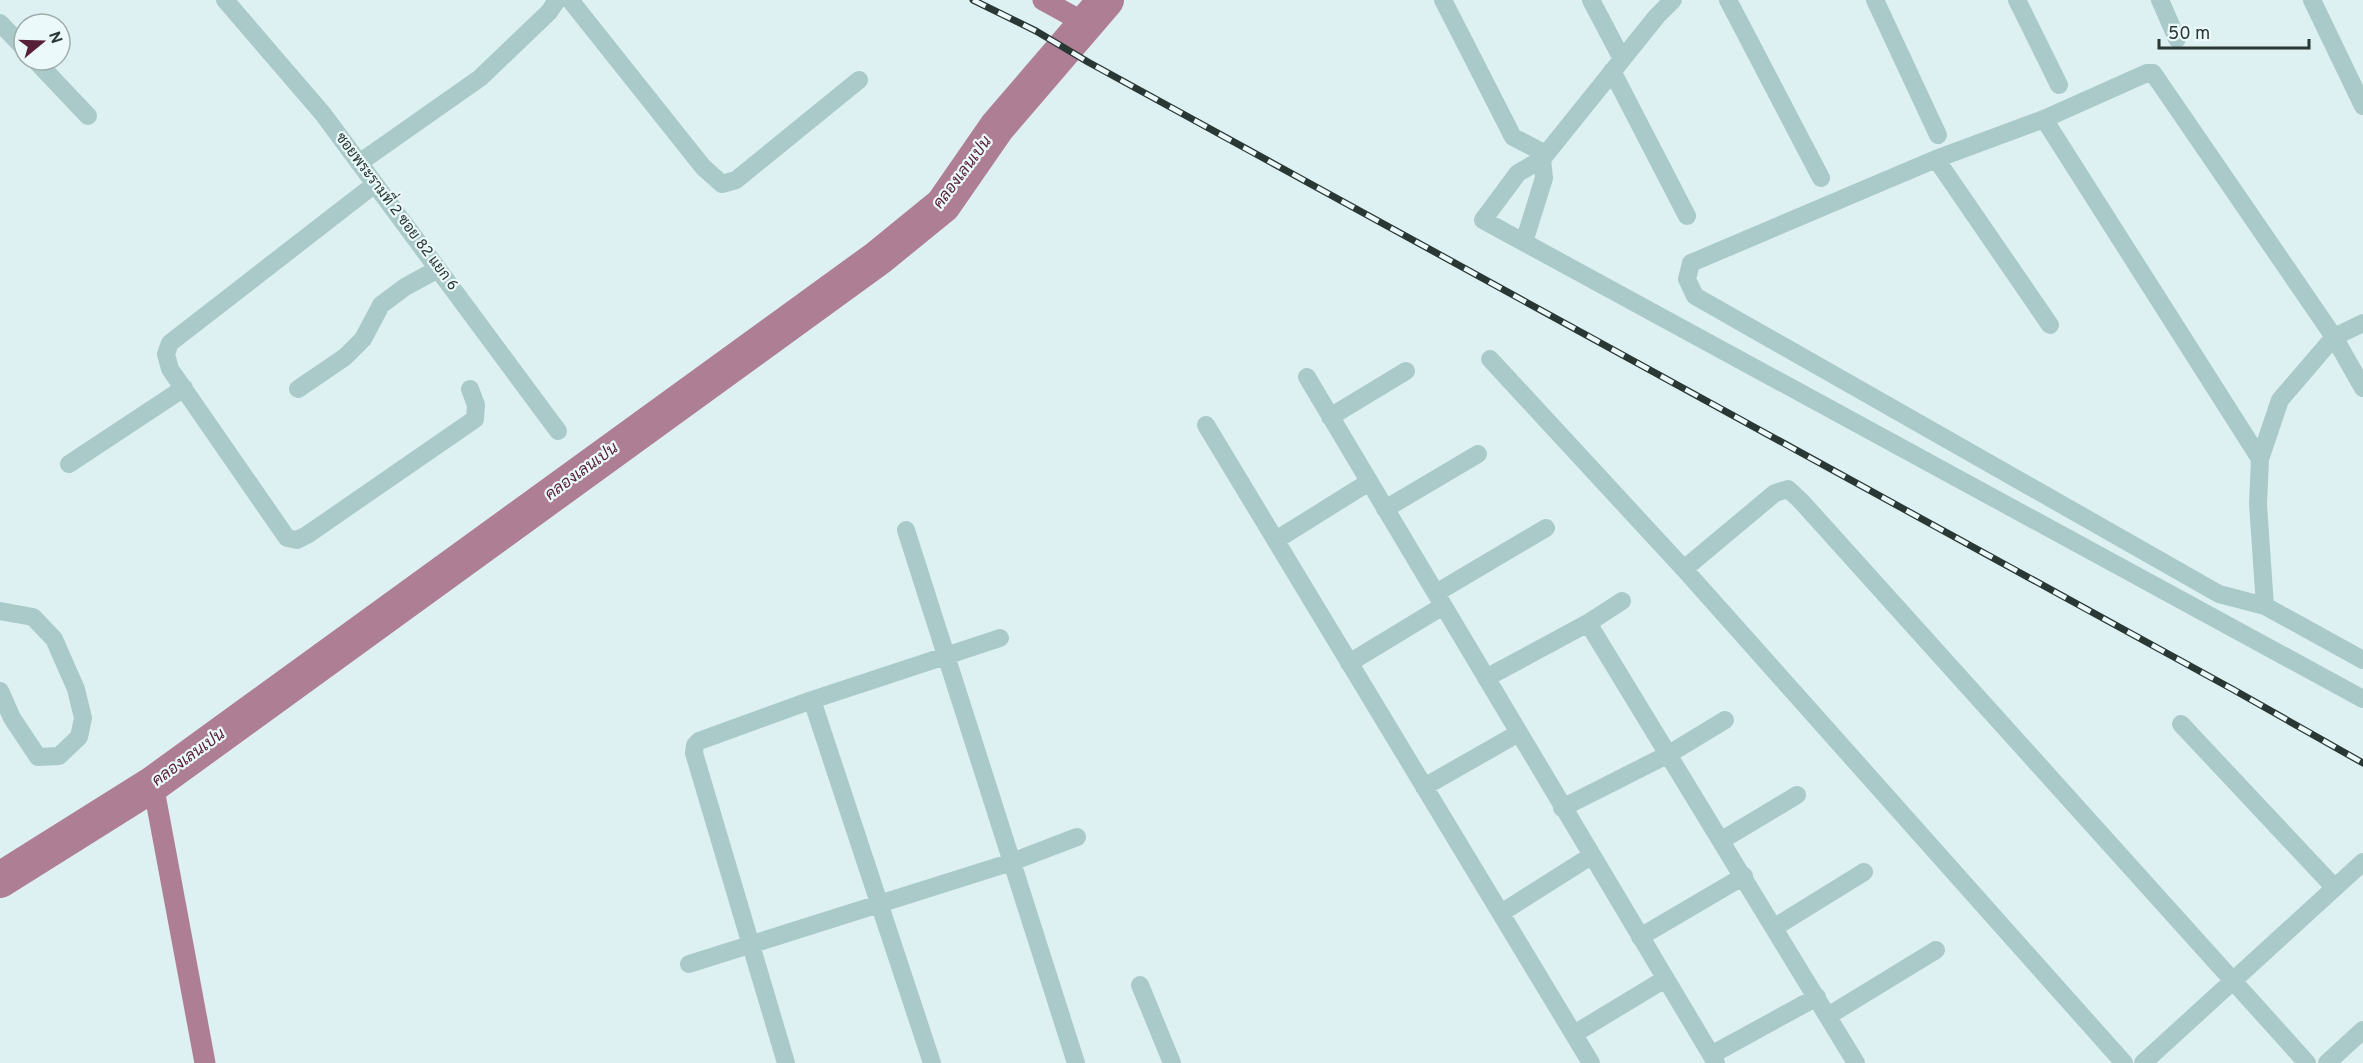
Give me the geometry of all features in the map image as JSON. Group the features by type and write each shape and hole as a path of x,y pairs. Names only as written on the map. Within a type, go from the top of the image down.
{"street":[{"name":"ซอยพระรามที่ 2 ซอย 82 แยก 6","path":"225,0 323,114 558,431"},
{"path":"570,0 704,167 722,184 736,180 859,80"},
{"path":"1443,0 1513,136 1544,157"},
{"path":"1591,0 1617,65 1687,216"},
{"path":"1673,0 1657,16 1544,157 1518,173 1483,220 2363,699"},
{"path":"1728,0 1821,178"},
{"path":"1875,0 1938,135"},
{"path":"2017,0 2059,85"},
{"path":"2160,0 2177,39"},
{"path":"2312,0 2363,106"},
{"path":"359,163 480,78 549,4"},
{"path":"0,23 12,36"},
{"path":"46,72 88,116"},
{"path":"2363,388 2334,337 2152,73 2147,73 2044,119 1936,159 1691,263 1687,279 1695,296 2219,594 2265,606 2363,660"},
{"path":"2044,119 2260,459"},
{"path":"1524,242 1544,178 1544,157"},
{"path":"1936,159 2050,325"},
{"path":"375,184 170,343 166,354 170,369 287,538 297,540 308,535 475,419 476,405 470,389"},
{"path":"298,389 345,357 363,339 381,305 405,287 438,269"},
{"path":"2265,606 2258,504 2260,459 2280,400 2334,337 2363,323"},
{"path":"1490,359 1684,569 2124,1063"},
{"path":"1330,417 1406,372"},
{"path":"1307,377 1517,734 1713,1059 1816,997"},
{"path":"69,464 184,388"},
{"path":"1206,425 1591,1063"},
{"path":"1385,509 1478,454"},
{"path":"1276,540 1369,482"},
{"path":"1684,569 1775,493 1788,489 2307,1063"},
{"path":"1349,663 1546,528"},
{"path":"906,530 1076,1063"},
{"path":"1486,678 1588,623 1622,601"},
{"path":"0,611 33,617 54,639 76,689 83,718 79,737 59,756 38,757 12,718 0,691"},
{"path":"1588,623 1856,1063"},
{"path":"786,1063 694,753 695,746 699,741 812,700 1000,638"},
{"path":"812,700 932,1063"},
{"path":"1562,808 1669,754 1725,720"},
{"path":"2181,724 2334,887"},
{"path":"1424,787 1517,734"},
{"path":"1722,840 1797,795"},
{"path":"690,964 1012,862 1077,837"},
{"path":"1501,913 1590,856"},
{"path":"2143,1063 2363,862"},
{"path":"1775,927 1864,872"},
{"path":"1640,937 1744,876"},
{"path":"1828,1016 1936,950"},
{"path":"1574,1034 1665,979"},
{"path":"1140,985 1172,1063"},
{"path":"2327,1063 2363,1030"}],"waterway":[{"path":"1043,0 1085,23"},
{"name":"คลองเลนเปน","path":"0,880 153,784 878,258 943,205 997,127 1106,0"},
{"path":"153,784 205,1063"}],"railway":[{"path":"973,0 1036,31 1088,62 2234,690 2363,763"}]}
